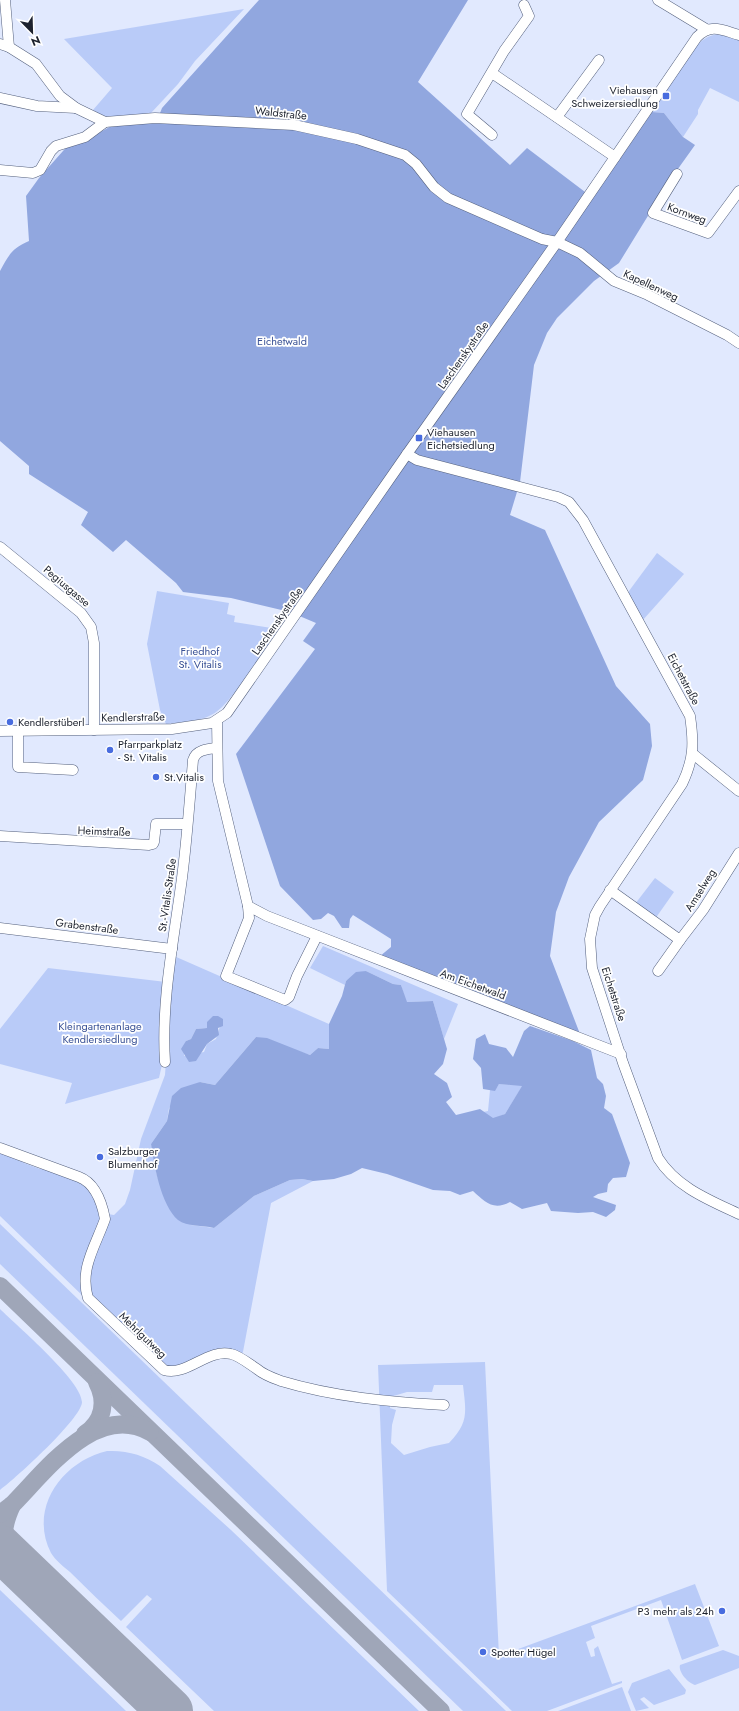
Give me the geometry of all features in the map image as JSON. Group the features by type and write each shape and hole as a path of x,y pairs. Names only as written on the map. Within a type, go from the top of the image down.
{"street":[{"path":"0,170 33,173 40,170 51,151 56,146 85,137 105,122 76,108 60,96 36,64 5,45 5,0"},
{"path":"658,0 706,29 718,29 739,35"},
{"path":"492,135 467,114 504,51 529,16 524,5"},
{"name":"Laschenskystraße","path":"218,721 227,714 407,454 557,242 697,37 706,29"},
{"path":"557,117 599,60"},
{"path":"492,72 615,157"},
{"path":"0,98 37,106 76,108"},
{"name":"Waldstraße","path":"105,122 155,118 294,125 357,139 406,155 416,164 434,187 448,198 542,239 557,242"},
{"name":"Kornweg","path":"677,174 653,213 708,233 739,191"},
{"name":"Kapellenweg","path":"557,242 580,253 614,281 648,295 727,335 739,343"},
{"name":"Eichetstraße","path":"407,454 417,460 558,497 569,502 583,520 690,716 693,738 693,754 690,767 682,784 610,890 595,915 590,939 592,968 620,1054 651,1141 662,1165 682,1185 739,1214"},
{"name":"Pegiusgasse","path":"0,547 74,606 88,621 93,634 94,643 94,730"},
{"path":"218,721 218,781 248,906 249,918 226,976 285,1000 289,997 297,976 317,936"},
{"name":"Kendlerstraße","path":"0,731 172,729 218,721"},
{"path":"18,731 18,767 73,770"},
{"name":"St.-Vitalis-Straße","path":"165,1062 163,1033 194,757 201,751 217,748"},
{"path":"693,754 739,791"},
{"name":"Heimstraße","path":"0,836 149,845 153,844 154,842 156,824 187,824"},
{"name":"Amselweg","path":"658,971 703,910 739,852"},
{"path":"610,890 680,940"},
{"name":"Am Eichetwald","path":"248,906 267,916 317,936 620,1054"},
{"name":"Grabenstraße","path":"0,928 172,949"},
{"name":"Mehrlgutweg","path":"0,1148 79,1176 89,1183 97,1196 105,1219 88,1261 85,1286 88,1298 164,1370 177,1370 217,1354 230,1353 266,1375 331,1394 444,1405"}],"green space":[{"name":"Eichetwald","path":"259,0 468,0 418,82 510,165 527,148 593,198 652,112 664,113 683,137 695,145 670,180 619,263 594,281 557,318 547,333 534,365 520,482 510,515 545,530 616,686 650,724 652,746 643,780 599,822 569,877 556,912 550,956 580,1034 379,957 391,947 391,939 353,915 350,919 349,928 342,928 334,916 328,913 321,919 313,920 280,886 236,754 315,649 303,641 316,623 290,612 231,598 183,592 176,583 126,540 113,552 81,525 88,512 29,474 29,466 0,441 0,271 11,253 29,241 26,196 39,178 71,142 95,135 115,124 157,121 162,108"},
{"path":"244,9 195,61 178,84 151,113 142,117 119,120 103,116 93,110 112,88 64,39"},
{"path":"722,34 739,38 739,102 710,88 698,110 698,114 683,137 664,113 652,112 696,46 708,37"},
{"path":"657,553 684,574 642,621 629,596 629,591"},
{"name":"Friedhof St. Vitalis","path":"157,591 229,603 227,614 235,616 234,622 278,629 229,700 220,709 208,717 166,724 160,710 147,644"},
{"path":"655,878 674,892 655,919 635,904"},
{"path":"323,946 458,1004 444,1039 433,1001 406,1002 401,985 393,984 366,971 346,981 345,985 310,968"},
{"path":"174,956 329,1024 329,1049 318,1048 310,1055 256,1037 215,1085 200,1082 169,1108 167,1121 151,1144 156,1172 162,1188 191,1225 214,1228 254,1196 290,1180 302,1179 313,1181 271,1203 242,1357 235,1353 171,1370 85,1298 0,1216 0,1152 20,1159 24,1163 40,1169 49,1169 88,1186 101,1213 114,1215 125,1204 130,1190 141,1139 165,1075","holes":["208,1025 220,1026 216,1039 207,1044 204,1052 184,1056 186,1041 191,1039 196,1029 207,1028"]},
{"name":"Kleingartenanlage Kendlersiedlung","path":"48,968 166,982 163,1060 159,1078 65,1104 72,1083 0,1064 0,1029"},
{"path":"366,971 393,984 401,985 407,1002 433,1001 447,1049 443,1064 434,1074 447,1083 452,1097 446,1102 456,1115 480,1109 493,1118 505,1114 522,1086 499,1084 495,1091 483,1089 481,1068 473,1059 476,1039 485,1034 489,1044 506,1048 513,1057 524,1031 530,1026 573,1041 591,1050 597,1078 603,1084 606,1096 604,1108 612,1114 630,1163 626,1177 613,1178 608,1184 607,1192 593,1197 616,1205 615,1210 606,1217 593,1212 578,1213 551,1211 547,1203 522,1209 510,1202 499,1206 485,1202 473,1191 460,1195 450,1191 433,1190 387,1174 362,1168 351,1174 334,1179 313,1181 302,1179 290,1180 254,1196 214,1228 190,1225 178,1220 167,1205 159,1184 151,1144 167,1121 172,1096 181,1088 200,1082 215,1085 256,1037 267,1038 310,1055 318,1048 329,1049 329,1024 342,996 346,981 356,972"},
{"path":"213,1016 218,1016 223,1019 223,1026 218,1028 219,1035 207,1044 196,1061 189,1062 181,1049 186,1041 191,1039 196,1029 207,1028 207,1022"},
{"path":"499,1084 523,1085 505,1114 493,1119 483,1112 488,1111 490,1090 495,1090"},
{"path":"0,1224 506,1711 463,1711 0,1264"},
{"path":"0,1309 61,1368 72,1381 82,1402 79,1410 71,1421 47,1448 0,1490"},
{"path":"485,1362 499,1656 695,1584 719,1646 682,1660 661,1600 591,1626 595,1638 586,1642 591,1657 595,1656 594,1649 598,1646 612,1684 622,1681 622,1683 547,1711 512,1711 387,1591 378,1365","holes":["434,1385 463,1385 465,1416 460,1429 449,1443 404,1455 391,1443 392,1425 396,1410 390,1408 390,1397 407,1392 432,1392"]},
{"path":"107,1451 121,1451 135,1454 160,1466 231,1530 419,1711 214,1711 126,1627 152,1599 147,1595 121,1621 57,1561 51,1553 45,1536 44,1519 47,1504 54,1489 64,1476 76,1465 91,1456"},
{"path":"0,1590 126,1711 0,1711"},
{"path":"723,1650 739,1656 739,1668 695,1685 689,1682 682,1674 680,1665"},
{"path":"669,1669 686,1690 685,1694 654,1705 644,1697 640,1699 649,1708 636,1711 628,1692 632,1683"},
{"path":"622,1687 631,1711 558,1711"}],"taxiway":[{"path":"0,1286 441,1711"},
{"path":"85,1434 96,1423 102,1410 102,1396 97,1382"},
{"path":"0,1514 12,1505 56,1459 73,1444 91,1433 110,1426 130,1425 150,1432"},
{"path":"12,1505 6,1520 4,1534 6,1547 14,1562"}],"runway":[{"path":"0,1548 170,1711"}],"place":[{"name":"Viehausen Schweizersiedlung","path":"666,96"},
{"name":"Viehausen Eichetsiedlung","path":"419,438"},
{"name":"Kendlerstüberl","path":"10,722"},
{"name":"Pfarrparkplatz - St. Vitalis","path":"110,750"},
{"name":"St.Vitalis","path":"156,777"},
{"name":"Salzburger Blumenhof","path":"100,1157"},
{"name":"P3 mehr als 24h","path":"722,1611"},
{"name":"Spotter Hügel","path":"483,1652"}]}
